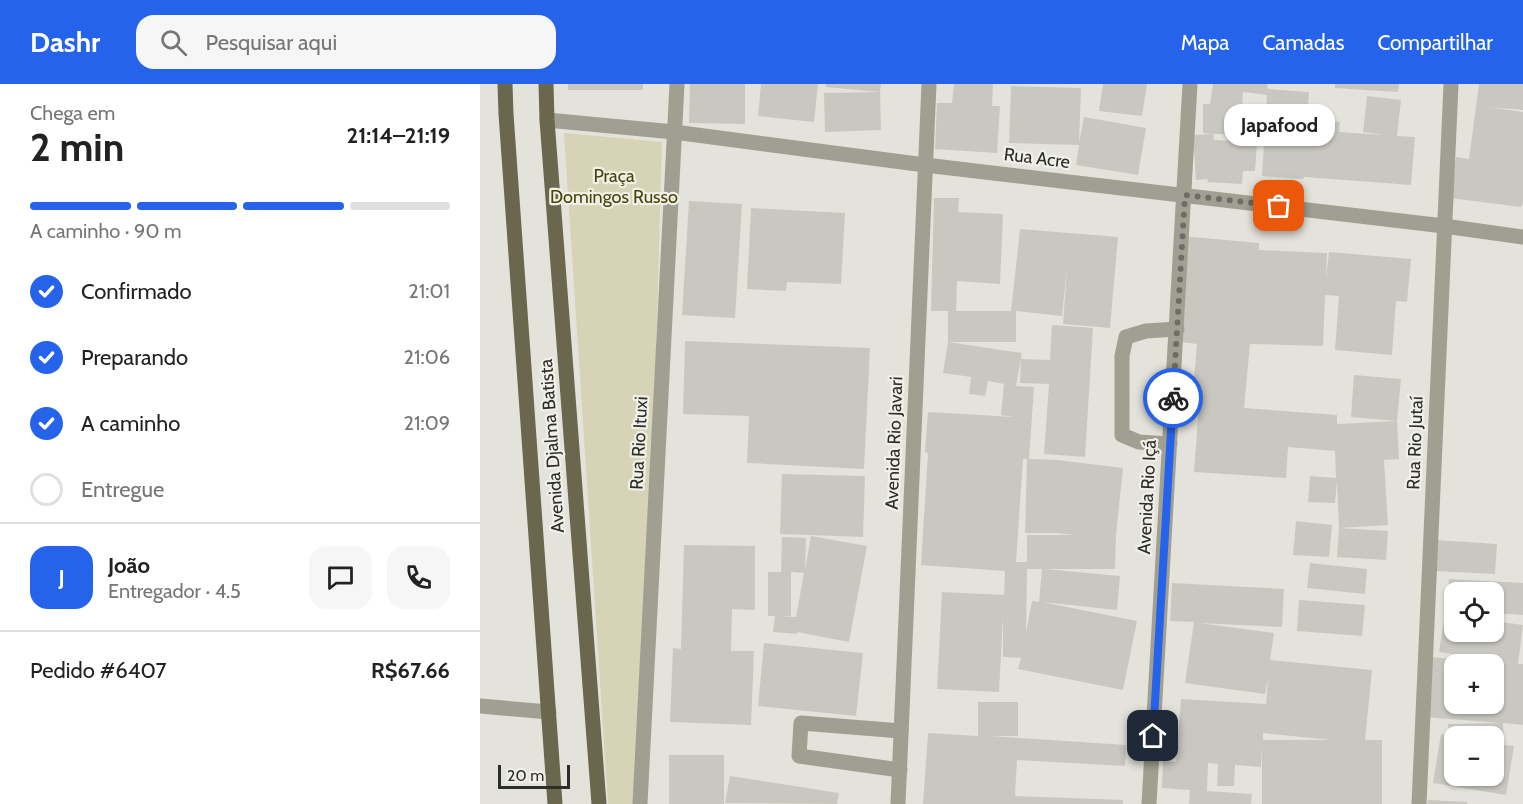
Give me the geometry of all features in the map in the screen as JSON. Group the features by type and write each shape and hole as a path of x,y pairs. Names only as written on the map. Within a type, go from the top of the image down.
{"main road":[{"name":"Avenida Djalma Batista","path":"505,84 555,804"},
{"name":"Avenida Djalma Batista","path":"546,84 599,804"}],"street":[{"name":"Rua Rio Ituxi","path":"640,804 677,84"},
{"name":"Avenida Rio Javari","path":"898,804 929,84"},
{"name":"Avenida Rio Içá","path":"1149,804 1190,84"},
{"name":"Rua Rio Jutaí","path":"1419,804 1450,84"},
{"name":"Rua Acre","path":"547,120 674,132 925,165 1523,237"},
{"path":"1170,444 1139,442 1122,435 1122,356 1126,337 1146,331 1177,330"},
{"path":"480,706 549,712"},
{"path":"900,770 799,756 801,723 902,731"}],"green space":[{"name":"Praça Domingos Russo","path":"564,133 662,142 643,804 608,804"}],"building":[{"path":"568,84 643,84 643,90 568,90"},
{"path":"690,84 745,84 745,124 689,123"},
{"path":"761,84 818,84 814,122 758,116"},
{"path":"826,84 881,84 880,92 826,87"},
{"path":"954,84 993,84 992,106 1000,106 997,153 935,149 937,103 952,103"},
{"path":"1103,84 1147,84 1142,116 1099,111"},
{"path":"1213,84 1267,84 1268,89 1309,92 1307,119 1340,122 1339,132 1383,135 1363,132 1367,96 1401,100 1397,136 1415,137 1411,185 1262,176 1267,95 1243,92 1242,105 1263,105 1262,135 1203,133 1203,104 1210,104"},
{"path":"1335,84 1399,84 1398,92 1335,88"},
{"path":"1479,84 1523,84 1523,110 1489,107 1523,112 1523,203 1521,207 1450,198 1456,157 1469,159"},
{"path":"1011,86 1081,88 1079,143 1084,117 1146,128 1138,175 1076,165 1079,145 1009,143"},
{"path":"880,92 881,130 825,132 824,93"},
{"path":"1213,134 1214,140 1257,142 1255,171 1243,171 1242,184 1207,182 1208,179 1196,180 1193,135"},
{"path":"934,198 959,198 958,212 1003,214 1000,284 957,281 956,311 1011,311 1020,229 1118,237 1110,328 1063,324 1067,267 1062,316 1016,311 1016,342 948,342 948,311 931,311"},
{"path":"689,201 742,204 735,318 682,315"},
{"path":"751,208 845,213 841,284 787,282 786,291 747,289"},
{"path":"1182,236 1259,243 1259,250 1327,253 1326,279 1329,252 1411,259 1407,302 1396,301 1392,355 1335,350 1339,296 1325,295 1323,346 1250,344 1244,408 1337,415 1337,424 1397,421 1399,459 1384,460 1388,525 1339,528 1337,481 1335,503 1308,502 1310,476 1336,478 1335,451 1288,447 1286,478 1194,472 1199,405 1208,405 1192,404 1197,344 1173,341"},
{"path":"1052,325 1093,328 1085,457 1044,454 1049,384 1020,383 1021,359 1050,360"},
{"path":"685,341 870,348 864,469 747,463 749,416 683,414"},
{"path":"948,342 1022,353 1016,386 1034,387 1029,459 1123,468 1115,569 1045,569 1120,576 1117,610 1042,602 1137,621 1123,690 1018,669 1021,658 1003,657 1003,617 999,692 937,689 942,592 1004,595 1005,571 921,565 928,453 925,452 928,412 1014,417 1001,415 1004,384 988,381 985,396 969,394 971,377 943,373","holes":["1023,459 1027,459 1025,533 1074,535 1027,535 1027,562 1016,562","1027,569 1042,569 1039,602 1032,601 1026,633"]},
{"path":"1354,375 1401,379 1397,421 1351,417"},
{"path":"782,474 865,476 863,537 780,534"},
{"path":"1296,521 1332,525 1329,557 1293,555"},
{"path":"1339,528 1388,531 1386,560 1337,557"},
{"path":"811,536 867,546 849,642 797,632 797,634 773,632 775,616 768,616 768,572 781,572 782,537 806,538 805,570","holes":["791,572 804,573 796,617 779,616 791,616"]},
{"path":"1435,540 1497,544 1495,574 1433,571"},
{"path":"684,545 755,546 755,610 732,609 731,651 754,651 751,725 670,722 673,648 681,649"},
{"path":"1310,563 1367,569 1365,594 1307,588"},
{"path":"1449,579 1523,583 1523,615 1504,614 1504,582 1449,582"},
{"path":"1172,583 1284,589 1282,627 1199,623 1274,633 1270,660 1372,670 1365,740 1382,740 1382,804 1262,804 1262,746 1261,767 1235,765 1234,786 1217,786 1218,764 1208,763 1207,791 1252,794 1251,804 1189,804 1190,790 1162,788 1163,761 1176,762 1181,699 1266,704 1268,679 1265,694 1185,683 1194,622 1170,621","holes":["1263,733 1331,740 1263,740"]},
{"path":"1299,600 1365,605 1362,636 1297,631"},
{"path":"1444,620 1444,642 1504,642 1504,622 1523,625 1518,664 1523,664 1523,725 1503,723 1503,726 1448,726 1448,724 1500,723 1424,717 1429,657 1444,658 1444,714 1504,714 1504,663 1510,663 1504,662 1504,654 1439,652"},
{"path":"764,643 863,653 856,716 758,706"},
{"path":"978,702 1018,702 1018,736 990,736 1126,745 1125,766 1017,760 1015,796 1123,800 1123,804 923,804 928,733 978,736"},
{"path":"1441,734 1444,735 1444,785 1433,783"},
{"path":"1504,745 1514,746 1506,795 1451,786 1504,786"},
{"path":"669,755 724,755 724,804 669,804"},
{"path":"730,776 839,793 837,804 725,803"},
{"path":"1428,800 1467,802 1467,804 1427,804"}],"way so far":[{"path":"1173,398 1185,195 1279,206"}],"place":[{"name":"Japafood","path":"1279,206"}],"route":[{"path":"1153,736 1173,398"}]}
